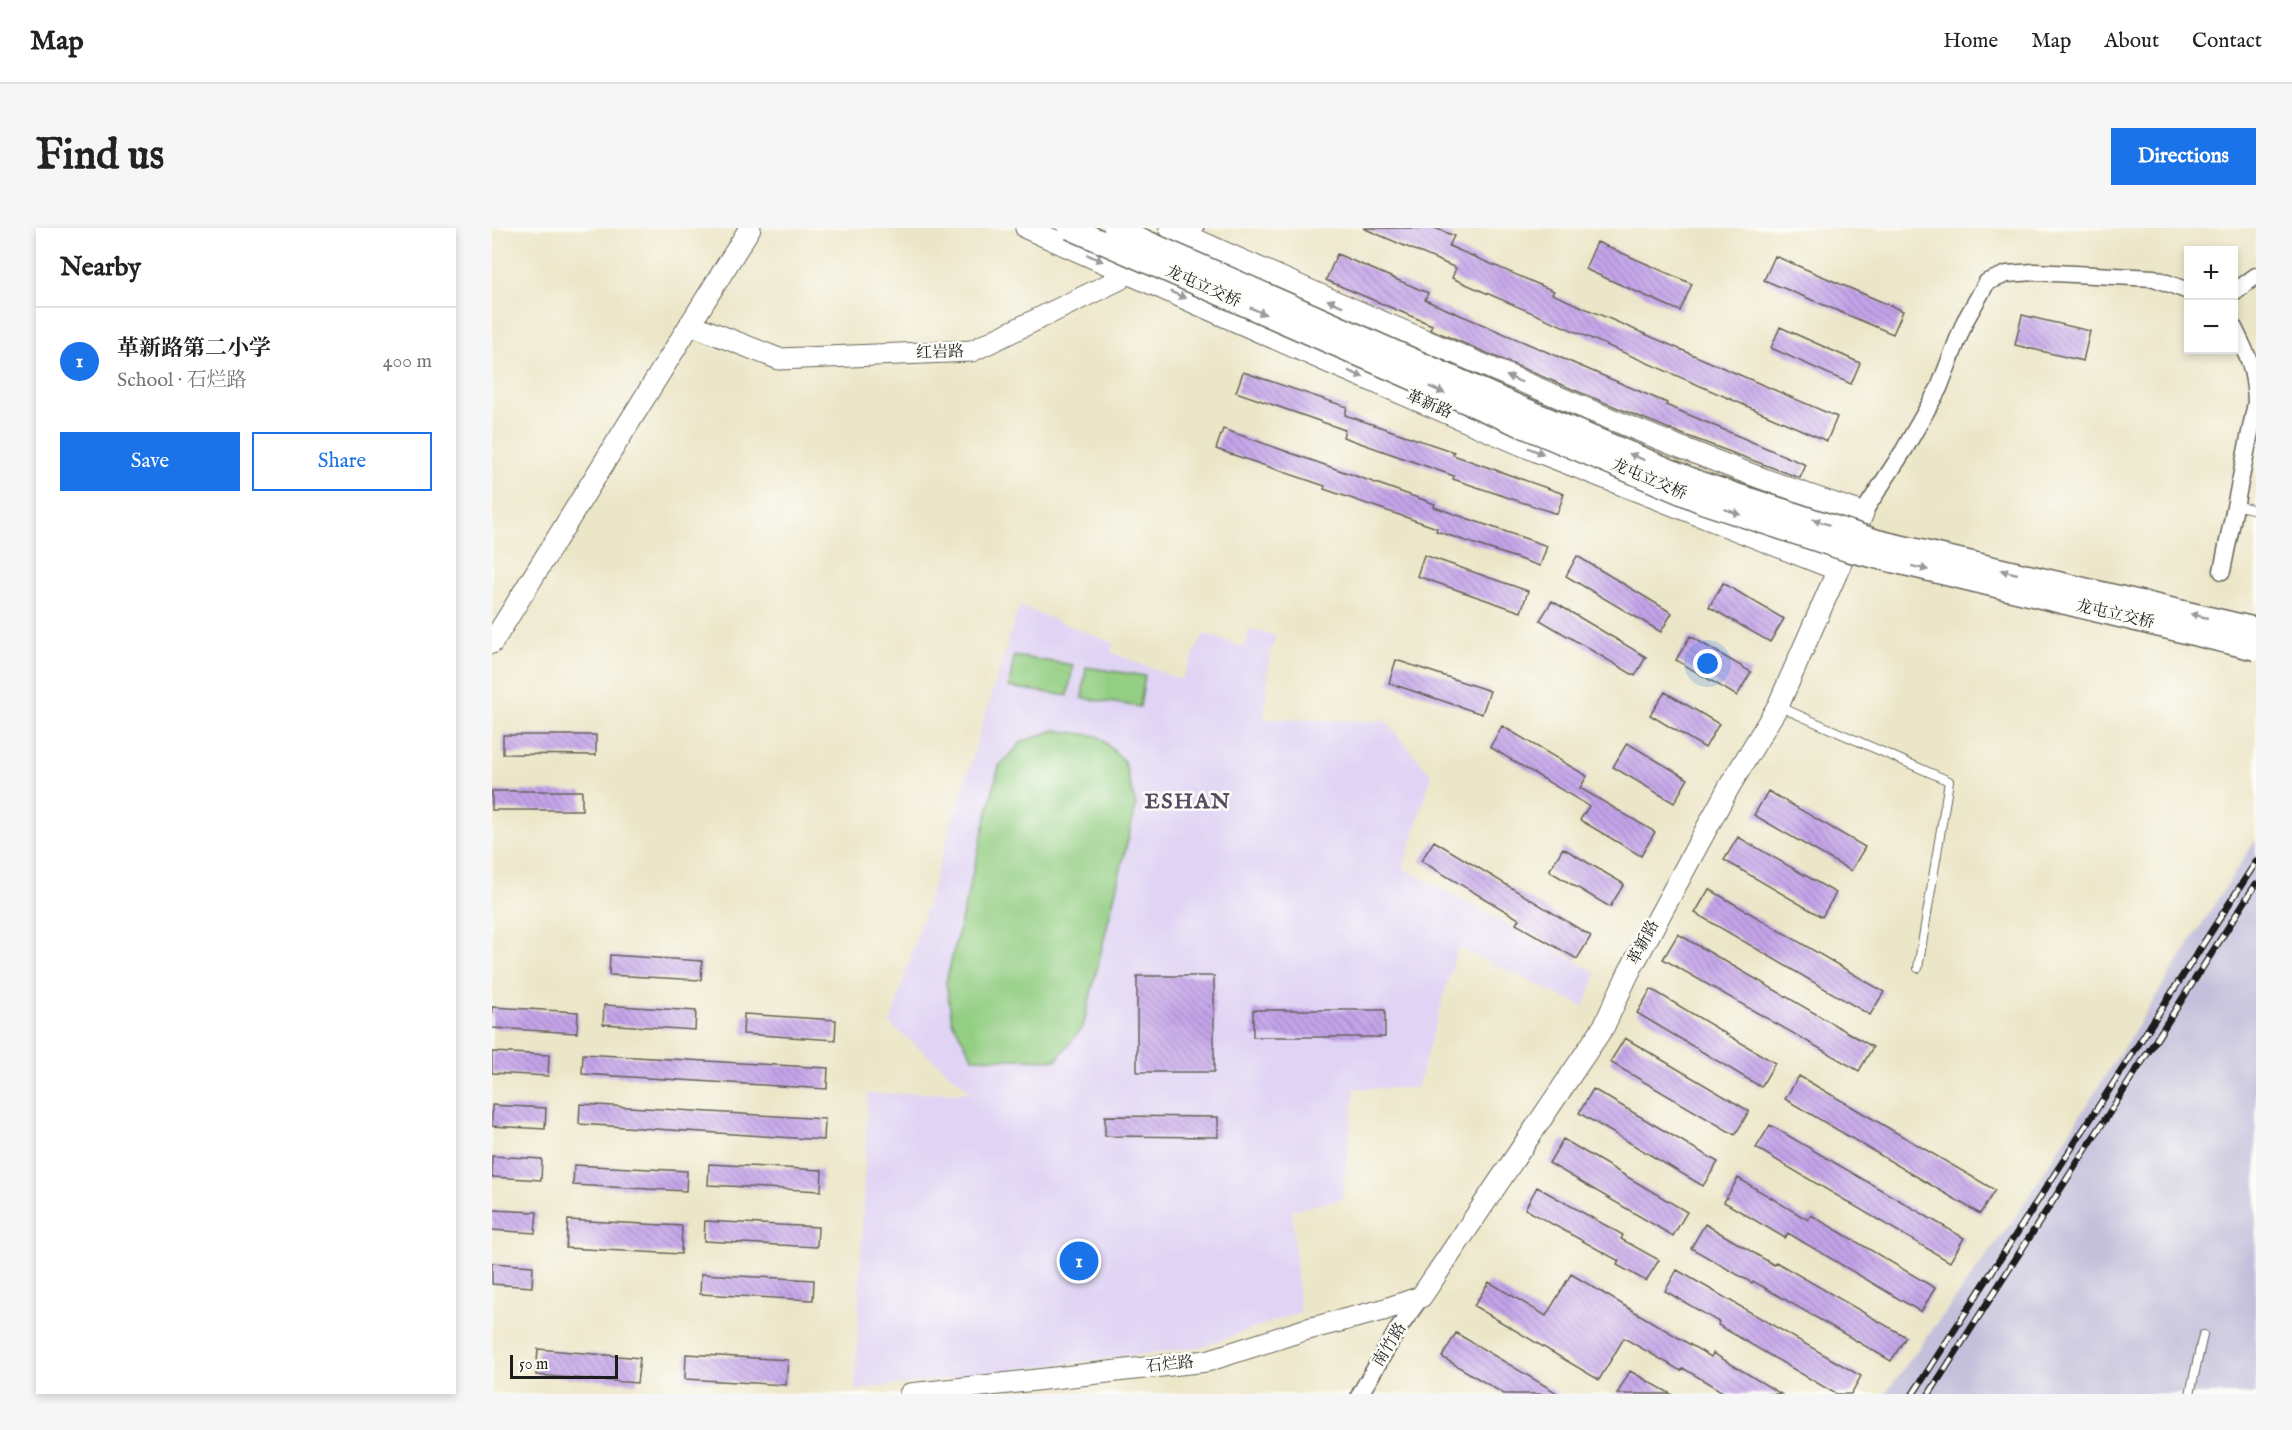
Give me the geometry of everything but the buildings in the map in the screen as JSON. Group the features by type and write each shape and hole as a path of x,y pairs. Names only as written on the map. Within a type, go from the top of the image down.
{"main road":[{"name":"龙屯立交桥","path":"1070,228 1482,410 1705,503 1847,550 2256,649"},
{"name":"龙屯立交桥","path":"1115,228 1517,406 1700,483 1877,541 2256,629"},
{"name":"红岩路","path":"1125,271 1151,228"},
{"path":"1125,271 1183,230"}],"street":[{"path":"492,643 750,228"},
{"name":"革新路","path":"1026,228 1330,363 1525,446 1838,570"},
{"path":"1183,230 1322,297 1651,437 1809,496 1863,513 1904,450 1939,388 1965,321 1987,282 2007,274 2034,272 2154,278 2184,289"},
{"name":"红岩路","path":"690,324 779,358 972,351 1120,279 1125,271"},
{"path":"2238,289 2256,276"},
{"path":"2222,571 2256,404 2256,378 2250,358 2238,336"},
{"name":"革新路","path":"1421,1297 1604,1026 1628,974 1729,787 1778,706 1863,513"},
{"name":"石烂路","path":"910,1394 1207,1361 1304,1330 1383,1310 1421,1297"},
{"name":"南竹路","path":"1360,1394 1421,1297"}],"lane":[{"path":"2235,505 2256,510"},
{"path":"1778,706 1949,781 1918,968"},
{"path":"2190,1394 2203,1335"}],"shaded area":[{"path":"1019,606 1113,643 1111,652 1181,680 1204,634 1245,647 1249,629 1276,636 1270,653 1264,719 1385,721 1432,775 1403,868 1597,973 1584,1007 1458,947 1417,1088 1355,1088 1342,1199 1292,1210 1300,1312 1201,1347 855,1390 868,1094 972,1092 890,1024"},
{"path":"2256,839 2256,1394 1885,1394 2018,1213"}],"green space":[{"path":"1014,656 1073,665 1068,696 1009,687"},
{"path":"1086,667 1145,676 1140,707 1082,698"},
{"path":"1055,730 1098,736 1124,761 1136,806 1083,1027 1056,1060 973,1058 952,1021 946,982 999,766 1022,742"}],"railway":[{"path":"1913,1394 2256,862"},
{"path":"1929,1394 2256,884"}],"place":[{"name":"革新路第二小学","path":"1079,1261"}],"district":[{"name":"ESHAN","path":"1188,802"}]}
